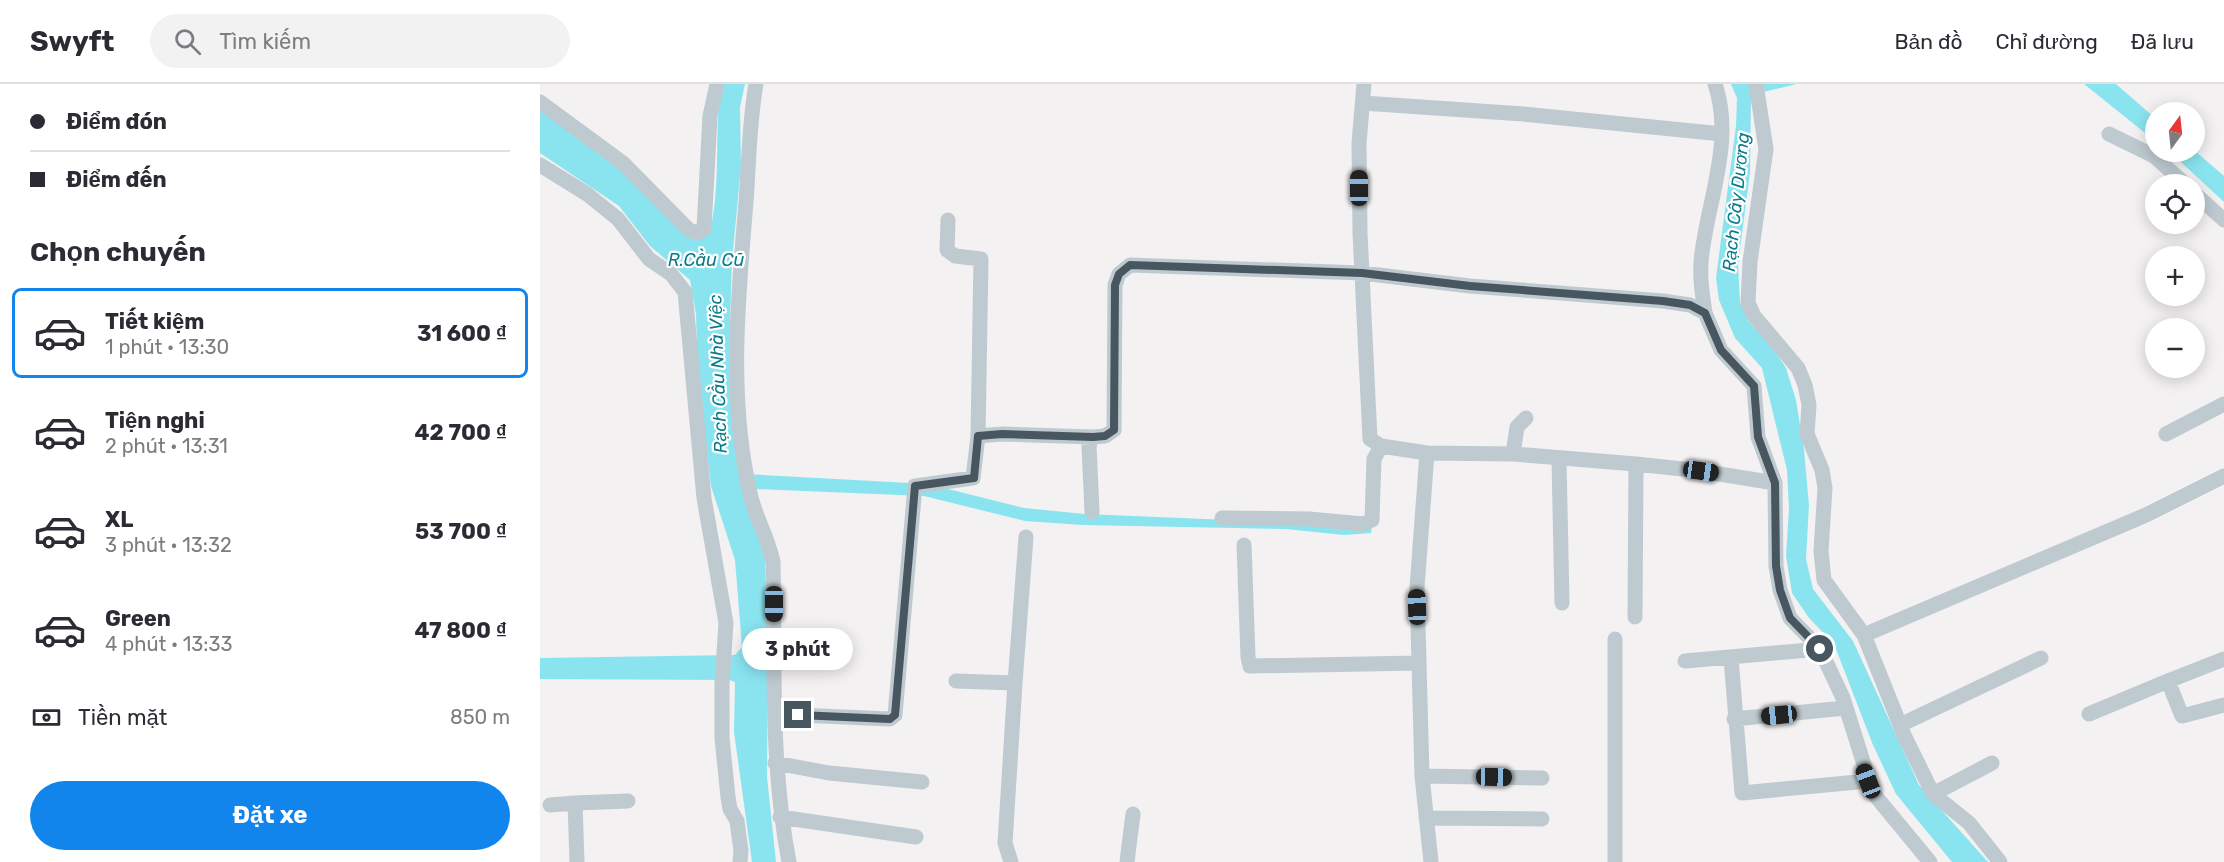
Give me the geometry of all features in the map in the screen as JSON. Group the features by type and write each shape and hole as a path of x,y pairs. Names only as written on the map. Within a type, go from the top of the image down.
{"street":[{"path":"540,102 623,163 688,230 698,233 704,229 710,116 717,84"},
{"path":"756,84 736,304 739,416 750,494 769,542 773,562 775,763 780,817 789,862"},
{"path":"1364,84 1359,143 1362,273 1370,439 1381,446 1427,453 1513,454 1559,460 1636,464 1701,471 1775,483"},
{"path":"1714,84 1722,105 1722,134 1720,158 1702,254 1705,313 1721,350 1754,386 1758,437 1775,483 1776,566 1780,590 1790,618 1820,649 1845,708 1873,793 1930,862"},
{"path":"1758,89 1766,148 1750,262 1748,303 1754,316 1778,340 1798,368 1805,385 1809,405 1807,434 1822,470 1825,488 1821,551 1824,580 1864,635 1900,725 1933,794 1969,823 2000,862"},
{"path":"1363,103 1523,114 1722,134"},
{"path":"2109,134 2154,156 2174,174"},
{"path":"540,165 587,194 618,219 649,259 671,274 685,292 704,498 726,623 722,684 726,780 730,809 736,821 741,851 740,862"},
{"path":"2205,203 2224,220"},
{"path":"775,714 890,719 895,715 915,486 974,478 978,436 981,259 955,256 947,250 948,220"},
{"path":"978,436 1002,434 1093,437 1105,436 1114,430 1115,285 1119,274 1130,265 1362,273 1470,286 1663,301 1690,305 1705,313"},
{"path":"2166,434 2224,404"},
{"path":"1513,454 1517,427 1526,418"},
{"path":"1092,512 1089,446 1093,437"},
{"path":"1222,518 1309,519 1364,524 1372,520 1374,459 1381,446"},
{"path":"1427,453 1417,588 1422,776 1431,862"},
{"path":"1559,460 1562,603"},
{"path":"1635,617 1636,464"},
{"path":"1864,635 2146,515 2224,476"},
{"path":"1011,862 1005,843 1026,537"},
{"path":"1244,545 1250,666 1419,663"},
{"path":"1615,639 1615,862"},
{"path":"1685,661 1820,649"},
{"path":"1731,658 1734,719 1742,793 1868,781"},
{"path":"1900,725 2041,658"},
{"path":"2089,714 2224,659"},
{"path":"956,681 1015,683"},
{"path":"2168,681 2182,716 2224,705"},
{"path":"1734,719 1845,708"},
{"path":"775,763 829,773 922,782"},
{"path":"1933,794 1992,763"},
{"path":"1422,776 1542,778"},
{"path":"550,805 628,801"},
{"path":"575,803 577,862"},
{"path":"1127,862 1133,814"},
{"path":"780,817 916,837"},
{"path":"1426,818 1542,819"}],"water":[{"path":"721,84 745,84 740,107 741,166 732,261 730,322 746,474 928,484 1024,508 1085,514 1372,526 1371,533 1344,535 1286,529 1083,525 1025,521 924,496 754,489 745,496 765,559 768,646 767,777 776,862 752,862 734,732 735,682 729,680 540,679 540,658 735,655 742,647 735,560 711,486 698,379 696,314 690,280 650,246 619,206 540,153 540,106 604,153 685,233 711,227 716,191"},
{"name":"Rạch Cây Dương","path":"1731,84 1797,84 1751,95 1750,173 1738,264 1740,302 1748,321 1773,348 1786,368 1796,400 1809,505 1806,559 1813,589 1853,641 1919,785 1988,862 1952,862 1896,794 1873,745 1834,644 1809,618 1792,593 1786,556 1789,509 1787,470 1762,368 1735,338 1719,300 1716,278 1736,126 1737,98"},
{"path":"2084,84 2116,84 2145,109 2145,133"},
{"path":"2205,160 2224,176 2224,202 2205,184 2205,174 2194,174 2181,162 2205,162"}],"route":[{"path":"798,715 890,719 895,715 915,486 974,478 978,436 1002,434 1093,437 1105,436 1114,430 1115,285 1119,274 1130,265 1362,273 1470,286 1663,301 1690,305 1705,313 1711,332 1721,350 1754,386 1758,437 1775,483 1776,566 1780,590 1790,618 1820,649"}],"water label":[{"name":"R.Cầu Cũ","path":"706,260"},
{"name":"Rạch Cầu Nhà Việc","path":"718,374"}]}
